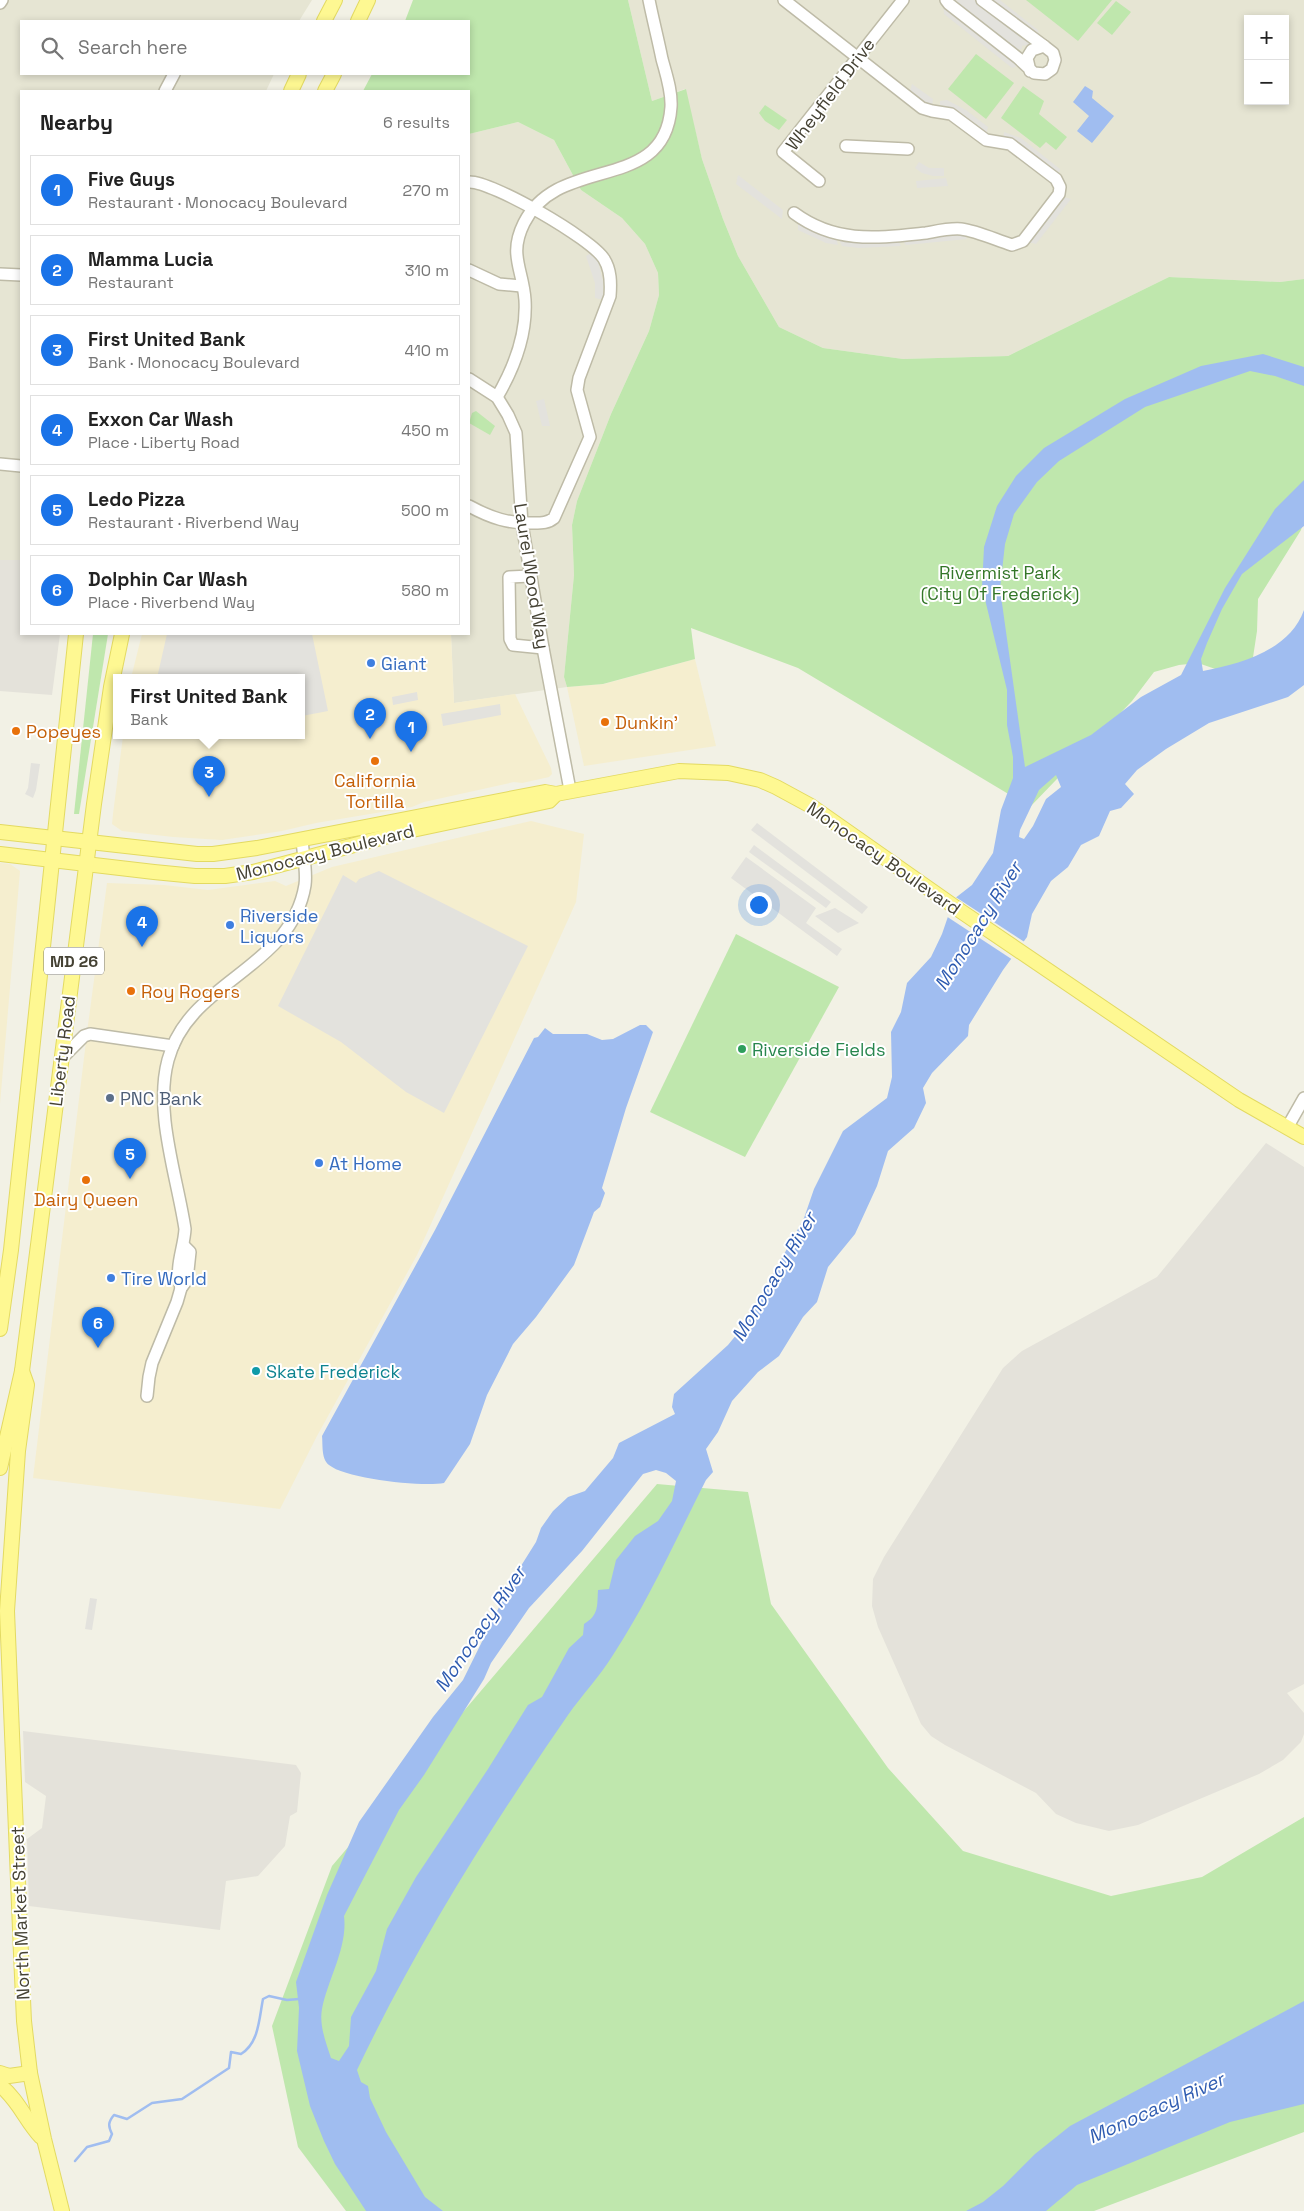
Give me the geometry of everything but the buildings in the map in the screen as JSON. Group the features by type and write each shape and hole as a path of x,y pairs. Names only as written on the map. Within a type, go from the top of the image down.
{"main road":[{"path":"325,20 335,0"},
{"path":"358,20 368,0"},
{"path":"291,90 298,75"},
{"path":"326,90 333,75"},
{"name":"Liberty Road","path":"0,1330 11,1250 76,635"},
{"name":"Liberty Road","path":"114,674 122,635"},
{"name":"Liberty Road","path":"0,1468 22,1371 86,864 113,681"},
{"name":"Monocacy Boulevard","path":"0,832 181,853 213,854 302,840 545,792 556,794 680,771 728,773 760,780 791,794 811,806 844,831 1239,1100 1304,1137"},
{"name":"Monocacy Boulevard","path":"0,854 210,877 253,872 403,832 549,801 556,794"},
{"name":"North Market Street","path":"22,1371 27,1385 18,1451 7,1611 22,1982 30,2073 62,2211"},
{"name":"North Market Street","path":"0,1580 7,1611"},
{"path":"0,2073 9,2076 30,2073"},
{"path":"0,2085 16,2101 33,2128 44,2139"}],"street":[{"path":"497,397 509,374 518,348 524,313 524,300 516,262 516,249 524,222 540,201 560,186 633,164 646,157 659,144 664,135 671,106 670,89 649,0"},
{"path":"784,0 922,108 932,112 952,114 986,140 1010,144 1056,178 1060,187 1059,194 1023,241 1012,245 960,229 891,236 862,237 836,234 809,224 794,213"},
{"name":"Wheyfield Drive","path":"819,181 783,152 902,0"},
{"path":"946,0 1018,58 1030,70 1039,75 1045,74 1052,69 1055,60 1053,53 982,0"},
{"path":"1030,70 1026,63 1028,53 1044,46"},
{"path":"166,90 173,75"},
{"path":"846,146 908,149"},
{"path":"470,182 479,182 497,188 590,245 604,258 609,270 611,284 610,296 579,378 577,390 590,437 554,518 546,522 522,524 492,519 470,507"},
{"path":"470,270 499,284 521,286"},
{"path":"0,274 20,275"},
{"name":"Laurel Wood Way","path":"470,380 497,397 516,433 522,524 570,790"},
{"path":"0,464 20,466"},
{"path":"531,576 509,578 510,639 513,645 543,648"},
{"path":"147,1396 152,1363 178,1302 181,1288 178,1277 180,1251 184,1246 185,1229 164,1116 163,1091 166,1071 180,1030 198,1007 212,994 262,957 283,935 296,913 306,880 302,840"},
{"path":"62,1058 84,1036 90,1034 173,1046"},
{"path":"1286,1128 1304,1098"}],"shaded area":[{"path":"0,0 312,0 300,20 20,20 20,75 274,75 266,90 20,90 20,560 0,560"},
{"path":"628,0 1304,0 1304,279 1280,282 1169,277 1008,356 903,359 823,348 779,327 738,256 702,159 685,89 652,101"},
{"path":"974,0 1031,44 1016,50 954,1"},
{"path":"989,0 1000,0 1038,30 1039,38"},
{"path":"943,3 1015,61 1016,67 1012,68 944,14"},
{"path":"912,84 933,99 932,107 910,91"},
{"path":"947,100 966,110 988,127 986,135 940,108 940,101"},
{"path":"518,122 554,140 581,190 622,218 645,244 658,273 659,295 649,331 611,414 577,501 572,525 574,575 564,677 567,687 454,703 451,635 470,635 470,134"},
{"path":"1004,132 1021,138 1060,169 1058,177 1003,139"},
{"path":"919,162 929,168 944,168 944,176 922,173 915,168"},
{"path":"738,175 783,210 782,219 736,184"},
{"path":"946,178 948,186 917,188 916,181"},
{"path":"1063,197 1071,199 1036,244 1028,242"},
{"path":"798,222 836,237 838,245 826,243 798,230"},
{"path":"961,232 967,239 906,245 900,238"},
{"path":"838,238 896,238 901,246 859,248 842,246"},
{"path":"593,252 599,265 603,282 603,300 595,298 595,283 586,256"},
{"path":"544,399 550,426 542,426 536,401"},
{"path":"0,560 20,560 20,635 60,635 52,695 0,691"},
{"path":"142,635 451,635 454,703 515,694 551,768 552,774 549,777 522,783 514,782 424,802 412,807 222,840 122,831 112,824 123,739 305,739 305,674 132,674"},
{"path":"167,635 312,635 328,711 305,715 305,674 158,674"},
{"path":"695,659 716,746 584,766 567,687 604,684"},
{"path":"417,692 418,700 393,705 392,697"},
{"path":"500,704 501,715 443,726 441,714"},
{"path":"31,763 40,764 33,798 25,794 28,788"},
{"path":"531,821 584,834 576,902 417,1255 317,1436 280,1509 33,1478 107,883 164,885 208,890 275,881 286,886 332,867"},
{"path":"757,823 868,907 862,914 751,830"},
{"path":"754,845 831,902 826,908 749,852"},
{"path":"746,857 816,908 806,923 842,949 837,956 731,878"},
{"path":"0,863 10,864 20,871 0,1104"},
{"path":"379,871 528,946 444,1113 406,1092 341,1042 278,1006 343,875 356,883 359,879"},
{"path":"835,908 859,923 838,933 815,916"},
{"path":"1266,1143 1304,1167 1304,1684 1287,1693 1304,1713 1304,1734 1301,1742 1283,1760 1259,1774 1138,1825 1109,1831 1076,1823 1056,1814 1036,1793 945,1745 931,1736 921,1724 878,1627 872,1606 873,1579 884,1557 1003,1368 1022,1351 1157,1277"},
{"path":"90,1598 97,1599 92,1630 85,1629"},
{"path":"23,1731 296,1765 301,1773 297,1812 290,1816 285,1846 258,1876 226,1881 220,1930 29,1906 27,1839 42,1828 46,1796 25,1782"}],"green space":[{"name":"Rivermist Park (City Of Frederick)","path":"413,0 628,0 652,101 686,89 702,159 738,256 779,327 823,348 903,359 1008,356 1169,277 1280,282 1304,279 1304,520 1301,530 1258,599 1257,631 1252,664 1224,672 1198,663 1179,665 1154,672 1132,701 1030,807 798,668 691,628 695,659 603,684 567,687 564,677 574,575 572,525 577,501 611,414 649,331 659,295 658,273 645,244 622,218 581,190 554,140 518,122 470,134 470,90 364,90 371,75 470,75 470,20 405,20"},
{"path":"1026,0 1112,0 1078,41"},
{"path":"1116,1 1131,12 1112,35 1097,23"},
{"path":"976,54 1014,83 986,119 948,89"},
{"path":"1023,86 1044,101 1039,114 1067,137 1056,150 1046,142 1040,148 1001,118"},
{"path":"765,105 787,120 779,130 765,121 759,113"},
{"path":"476,411 495,426 490,435 470,424 472,413"},
{"path":"93,635 108,635 79,814 74,814"},
{"name":"Riverside Fields","path":"736,934 839,987 745,1157 650,1112"},
{"path":"657,1484 748,1492 771,1604 888,1768 963,1851 1111,1896 1202,1877 1304,1817 1304,2132 1094,2211 346,2211 298,2147 272,2026 332,1866"}],"water":[{"path":"1085,86 1093,91 1092,98 1114,116 1092,143 1077,131 1089,116 1073,102"},
{"name":"Monocacy River","path":"1263,354 1304,367 1304,386 1275,376 1250,371 1145,407 1059,461 1037,482 1014,514 1005,544 1000,589 1025,767 1091,735 1141,697 1181,675 1225,588 1275,509 1304,480 1304,526 1242,574 1222,609 1201,659 1203,671 1233,664 1262,653 1288,635 1297,624 1304,610 1304,685 1288,697 1209,723 1166,749 1137,770 1125,784 1134,794 1121,808 1110,811 1099,836 1081,845 1068,867 1051,881 1032,914 1027,937 1003,970 969,1025 968,1036 932,1073 923,1088 926,1103 914,1128 888,1151 877,1186 855,1234 828,1267 817,1302 803,1317 779,1356 758,1372 732,1401 718,1432 706,1449 713,1472 706,1480 626,1634 510,1801 455,1888 404,1978 357,2070 361,2082 368,2086 370,2098 386,2132 425,2197 443,2211 366,2211 335,2164 324,2141 310,2106 297,2051 299,2008 296,1982 327,1895 359,1822 433,1717 463,1680 514,1577 536,1542 541,1528 553,1511 568,1497 585,1491 613,1458 619,1443 675,1414 672,1407 674,1394 728,1345 746,1323 804,1218 814,1189 843,1131 887,1098 892,1077 891,1032 901,1012 907,983 931,957 942,934 954,899 972,885 993,853 1001,810 1013,778 1013,757 1007,725 1007,690 982,587 984,547 997,506 1016,476 1044,448 1125,399 1201,366","holes":["1056,775 1061,787 1046,799 1033,826 1024,839 1019,837 1020,830 1039,790","656,1470 666,1473 676,1481 672,1501 658,1521 635,1536 616,1560 609,1589 598,1590 595,1614 584,1624 583,1635 569,1648 542,1697 528,1705 416,1877 387,1929 376,1971 351,2017 349,2046 339,2061 331,2058 321,2015 343,1939 344,1916 399,1810 424,1775 484,1679 491,1663 529,1608 582,1551 643,1474"]},
{"path":"640,1025 646,1025 653,1032 626,1108 602,1188 605,1193 600,1207 594,1212 574,1265 536,1317 513,1344 487,1395 470,1444 444,1483 419,1484 385,1481 351,1474 329,1465 324,1455 322,1436 435,1230 534,1038 538,1037 545,1028 553,1034 587,1034 602,1040 613,1039"},
{"name":"Monocacy River","path":"1304,2001 1304,2104 1230,2122 1077,2185 1046,2211 966,2211 983,2202 1003,2186 1035,2154 1070,2126"}],"pier":[{"path":"954,896 1026,943 1013,960 946,916"}],"waterway":[{"path":"75,2161 87,2147 109,2141 112,2134 109,2124 114,2115 127,2119 152,2103 182,2099 229,2068 231,2052 241,2054 255,2037 263,1999 269,1996 287,2000 299,1999"}],"place":[{"name":"Giant","path":"371,663"},
{"name":"Dunkin'","path":"605,722"},
{"name":"Popeyes","path":"16,731"},
{"name":"Mamma Lucia","path":"370,739"},
{"name":"Five Guys","path":"411,752"},
{"name":"California Tortilla","path":"375,761"},
{"name":"First United Bank","path":"209,797"},
{"name":"Riverside Liquors","path":"230,925"},
{"name":"Exxon Car Wash","path":"142,947"},
{"name":"Roy Rogers","path":"131,991"},
{"name":"Riverside Fields","path":"742,1049"},
{"name":"PNC Bank","path":"110,1098"},
{"name":"At Home","path":"319,1163"},
{"name":"Ledo Pizza","path":"130,1179"},
{"name":"Dairy Queen","path":"86,1180"},
{"name":"Tire World","path":"111,1278"},
{"name":"Dolphin Car Wash","path":"98,1348"},
{"name":"Skate Frederick","path":"256,1371"}]}
